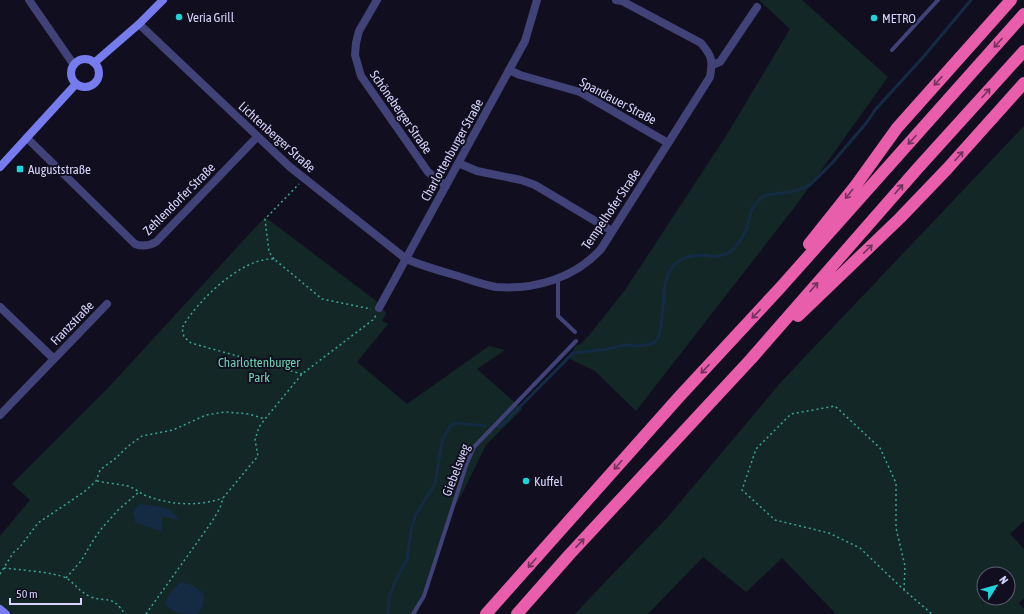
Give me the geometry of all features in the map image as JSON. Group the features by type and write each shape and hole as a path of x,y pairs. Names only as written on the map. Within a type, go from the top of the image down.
{"highway":[{"path":"780,288 803,251 856,185 897,128 1011,0"},
{"path":"486,614 679,397 780,288 1024,14"},
{"path":"517,614 574,550 751,359 918,168 1024,52"},
{"path":"751,359 840,277 900,218 947,169 1024,83"}],"main road":[{"path":"94,63 140,24 163,0"},
{"path":"84,60 89,60 94,63 97,66 99,75 95,83 88,87 79,86 76,84 71,77 72,68 74,65 78,61 84,60"},
{"path":"0,167 76,84"},
{"path":"0,609 6,614"}],"street":[{"path":"29,0 74,65"},
{"name":"Schöneberger Straße","path":"377,0 359,31 356,44 355,55 361,76 428,172 446,186"},
{"name":"Charlottenburger Straße","path":"379,309 524,41 537,0"},
{"path":"616,0 622,1 701,43 710,53 712,65 720,62 757,7"},
{"name":"Lichtenberger Straße","path":"140,24 290,167 406,259"},
{"name":"Tempelhofer Straße","path":"406,259 424,267 495,287 537,286 558,279 582,267 601,249 710,77 712,65"},
{"name":"Spandauer Straße","path":"509,70 520,76 580,92 668,143"},
{"name":"Zehlendorfer Straße","path":"27,138 135,244 142,246 151,245 156,242 257,137"},
{"path":"458,163 477,172 521,180 535,185 612,231"},
{"name":"Franzstraße","path":"0,415 107,304"},
{"name":"Franzstraße","path":"0,307 54,359"}],"lane":[{"path":"892,50 938,0"},
{"path":"558,279 558,316 575,332"},
{"name":"Giebelsweg","path":"413,614 424,596 467,463 474,447 576,341"}],"path":[{"path":"146,614 211,523 220,508 223,498 258,456 255,440 259,427 265,419 302,374 374,320 379,309 322,299 274,259 270,252 265,219 305,179"},
{"path":"274,259 267,258 247,265 228,277 213,290 185,322 182,328 184,337 191,343 302,374"},
{"path":"904,590 906,566 896,528 896,483 880,448 836,406 790,414 756,449 742,490 775,520 829,534 860,548 904,590 932,614"},
{"path":"0,574 13,553 20,547 38,523 84,492 96,481 100,470 142,436 173,430 206,415 225,412 250,414 265,419"},
{"path":"96,481 129,487 161,500 176,503 209,503 223,498"},
{"path":"66,578 81,562 102,528 118,510 140,492"},
{"path":"4,568 66,578 82,593 118,604 125,614"}],"green space":[{"path":"759,0 802,0 888,77 797,204 636,411 595,371 570,359 575,346 581,344 590,334 625,290 728,133 790,29"},
{"path":"1024,126 1024,521 1010,534 1024,549 1024,598 1019,603 1024,609 1024,614 836,614 782,558 746,592 703,557 648,614 575,614 666,519 782,381"},
{"name":"Charlottenburger Park","path":"265,217 375,300 386,313 382,321 388,324 357,362 407,404 489,346 505,350 477,369 522,409 486,445 462,494 448,517 417,614 13,614 0,604 0,536 30,500 12,484 108,388"}],"water":[{"path":"139,504 161,507 171,511 178,520 162,517 162,532 135,522 133,511"},
{"path":"181,582 192,585 203,593 203,605 197,614 175,612 165,604 171,592"}],"waterway":[{"path":"497,426 500,427 573,353 608,349 625,345 639,346 652,344 656,341 661,326 665,285 668,274 674,265 682,259 691,256 704,255 715,257 726,254 740,241 747,229 752,208 761,198 767,195 795,191 810,185 833,162 867,122 875,110 925,55 971,0"},
{"path":"388,614 389,597 407,559 411,530 416,514 435,484 442,442 446,433 450,426 457,423 485,426"}],"place":[{"name":"Veria Grill","path":"179,17"},
{"name":"METRO","path":"874,18"},
{"name":"Auguststraße","path":"20,169"},
{"name":"Kuffel","path":"526,481"}]}
